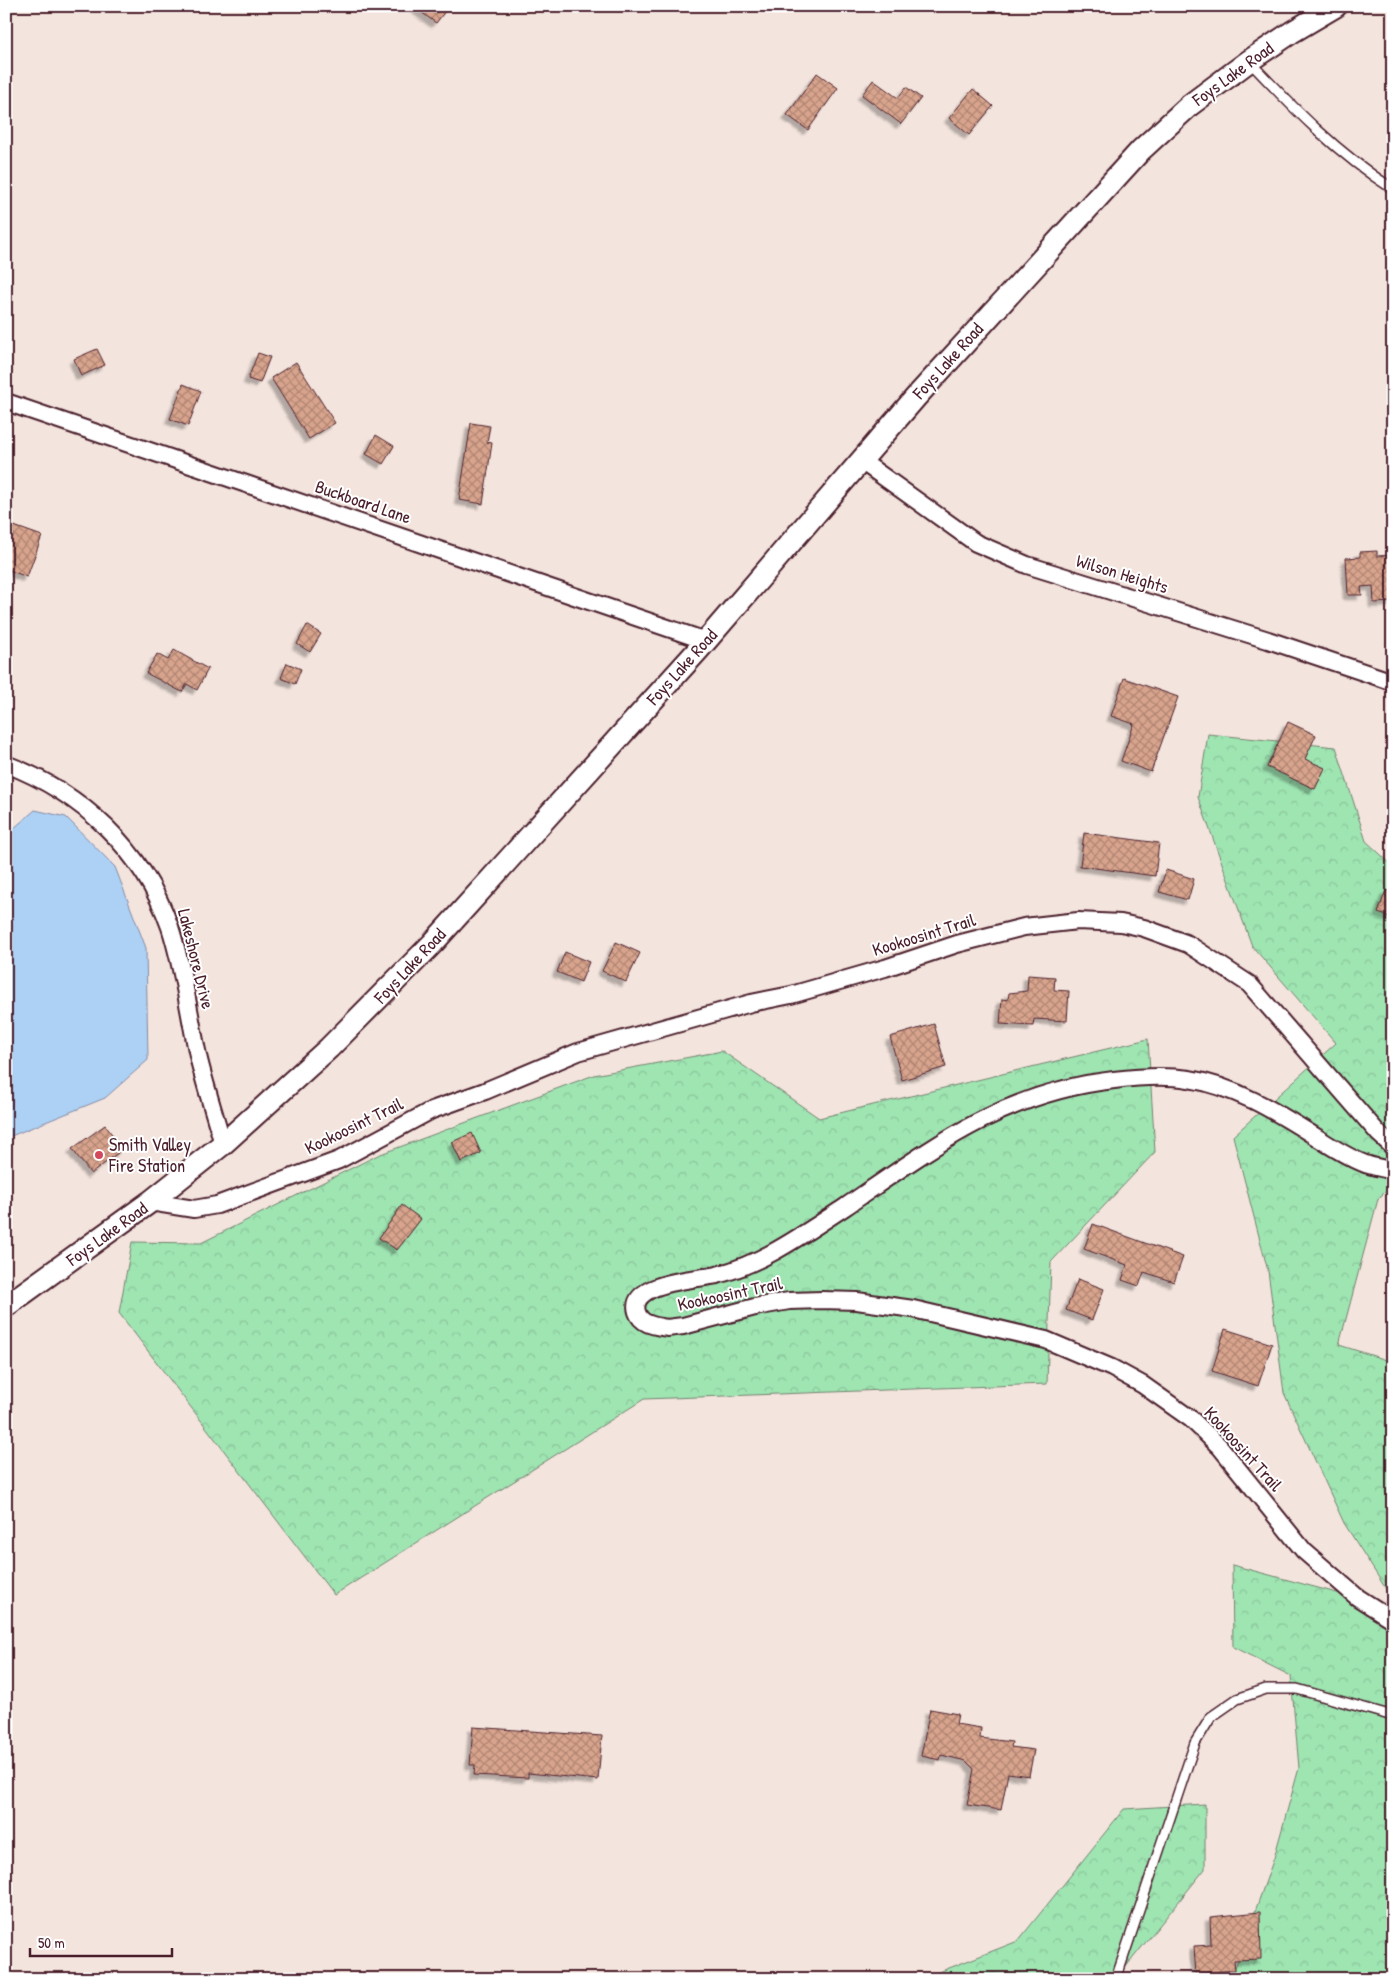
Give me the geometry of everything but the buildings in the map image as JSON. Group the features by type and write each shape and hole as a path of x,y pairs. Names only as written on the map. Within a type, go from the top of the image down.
{"street":[{"name":"Foys Lake Road","path":"6,1306 150,1202 223,1144 296,1079 382,997 706,641 860,460 1141,150 1190,105 1249,61 1292,32 1336,6"},
{"name":"Buckboard Lane","path":"6,402 706,641"},
{"name":"Wilson Heights","path":"860,460 976,543 1027,565 1268,640 1393,682"},
{"name":"Lakeshore Drive","path":"6,764 39,779 88,810 130,851 146,875 160,901 170,928 199,1060 223,1144"},
{"name":"Kookoosint Trail","path":"150,1202 194,1209 217,1205 338,1160 432,1110 484,1091 578,1052 752,1003 791,995 885,968 957,944 1041,923 1078,921 1121,924 1158,932 1188,944 1229,969 1249,984 1379,1134 1393,1147"},
{"name":"Kookoosint Trail","path":"1393,1171 1365,1164 1349,1157 1280,1115 1237,1093 1206,1083 1172,1077 1137,1078 1073,1086 1028,1099 995,1112 963,1128 810,1231 758,1260 720,1274 655,1287 644,1293 638,1302 637,1312 642,1320 653,1326 667,1328 682,1326 754,1307 790,1301 857,1301 913,1309 1046,1340 1112,1368 1143,1385 1180,1411 1220,1448 1304,1551 1357,1597 1393,1620"}],"lane":[{"path":"1249,61 1302,117 1368,173 1393,190"},
{"path":"1116,1979 1195,1743 1211,1717 1237,1699 1266,1689 1296,1688 1393,1716"}],"green space":[{"path":"1208,734 1336,747 1366,841 1393,866 1393,1184 1378,1199 1339,1345 1393,1362 1393,1600 1344,1523 1284,1393 1268,1271 1233,1136 1336,1043 1252,946 1198,797"},
{"path":"1148,1039 1155,1152 1051,1262 1047,1384 644,1399 334,1595 119,1313 132,1242 201,1243 378,1155 594,1075 722,1051 819,1118"},
{"path":"1232,1565 1393,1608 1393,1979 1231,1979 1274,1858 1299,1768 1291,1676 1233,1647"},
{"path":"1205,1804 1205,1869 1116,1979 921,1979 1018,1941 1124,1809"}],"water":[{"path":"35,810 66,817 115,867 146,948 148,1060 105,1098 6,1138 6,835"}],"place":[{"name":"Smith Valley Fire Station","path":"99,1155"}]}
